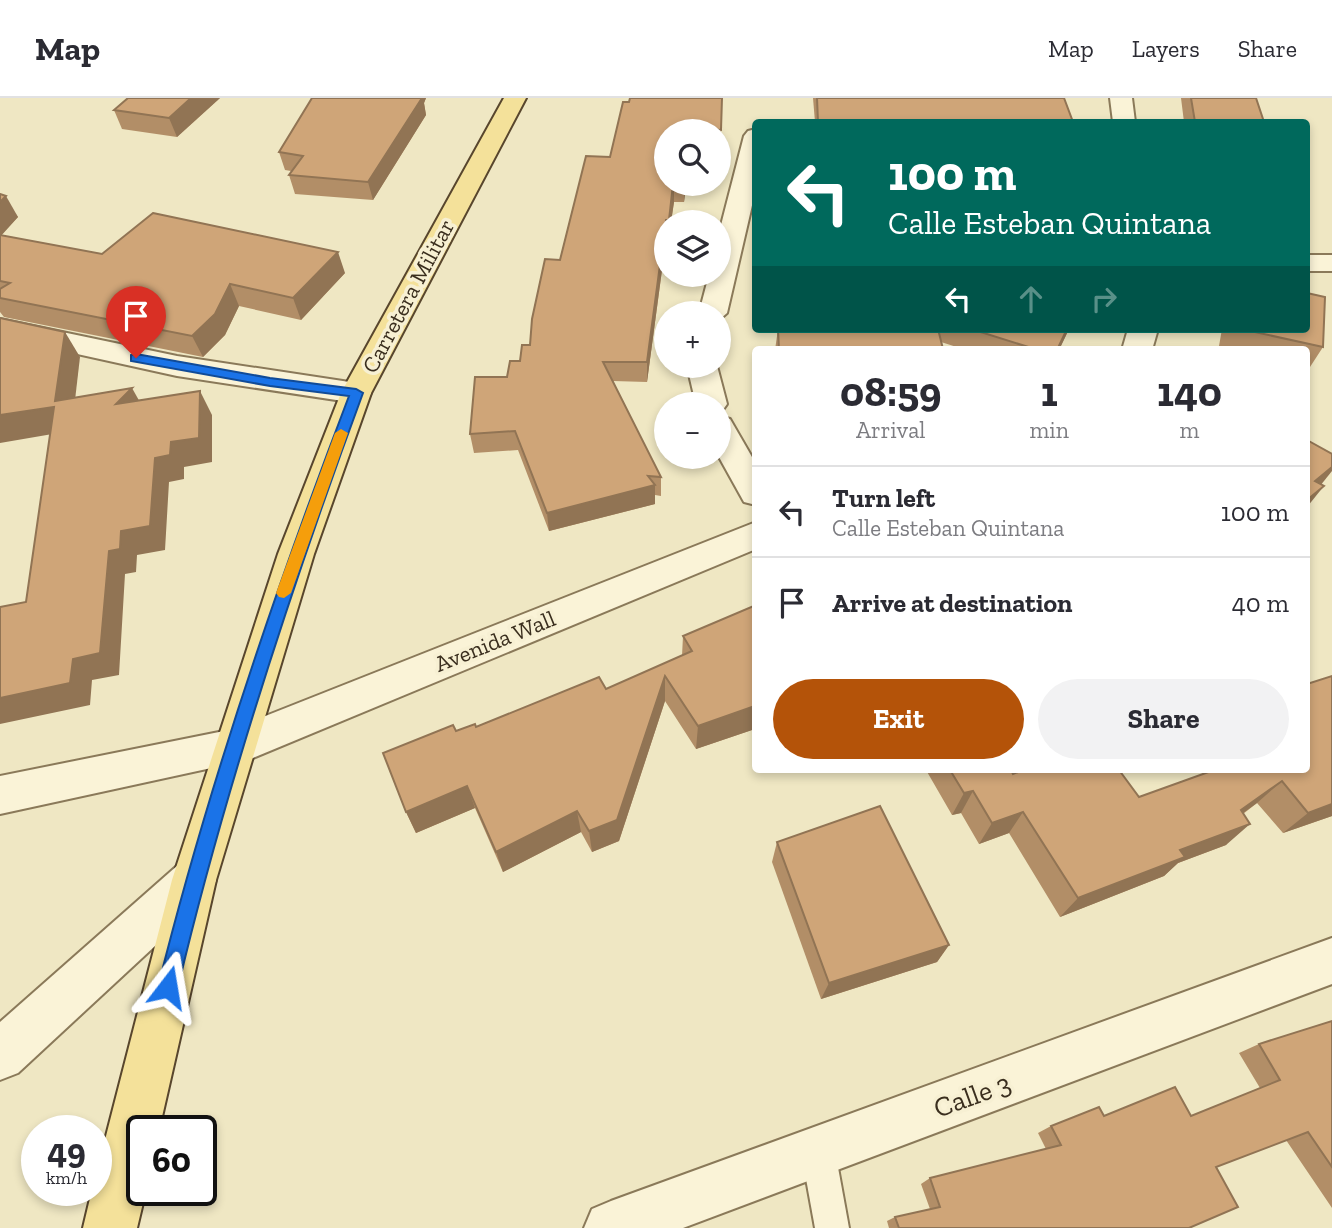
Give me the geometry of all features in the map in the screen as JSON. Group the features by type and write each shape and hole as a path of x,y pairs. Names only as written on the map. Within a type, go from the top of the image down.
{"main road":[{"name":"Carretera Militar","path":"110,1228 194,880 296,554 356,393 515,98"}],"street":[{"path":"1121,98 1124,119"},
{"path":"716,301 752,153"},
{"path":"1310,262 1332,263"},
{"path":"0,328 66,345 205,371 356,393"},
{"path":"731,448 752,486"},
{"name":"Avenida Wall","path":"0,794 234,747 752,537"},
{"path":"0,1055 194,880"},
{"name":"Calle 3","path":"611,1228 1332,961"}],"lane":[{"path":"818,1151 832,1228"}],"building":[{"path":"128,98 191,98 169,118 114,110"},
{"path":"312,98 422,98 368,182 289,175 303,156 279,152"},
{"path":"630,98 722,98 721,119 654,119 654,196 672,196 670,210 654,210 654,287 657,287 647,362 603,362 654,463 654,469 657,469 661,477 648,476 655,485 547,513 515,431 470,434 475,377 507,377 510,361 520,361 522,345 530,345 532,319 545,259 560,260 586,156 610,157 623,102 629,102"},
{"path":"817,98 1064,98 1072,119 818,119"},
{"path":"1191,98 1256,98 1263,119 1194,119"},
{"path":"153,213 338,252 293,298 230,284 215,314 192,336 0,298 0,289 10,283 0,281 0,235 102,254"},
{"path":"1310,294 1325,297 1323,347 1259,333 1310,333"},
{"path":"0,318 65,332 55,401 132,388 116,404 200,391 199,438 171,442 170,455 155,458 150,526 121,531 120,549 109,551 100,653 73,659 70,683 0,698 0,607 26,602 54,407 0,415"},
{"path":"778,333 939,333 942,346 779,346"},
{"path":"984,333 1065,333 1059,346 1025,346"},
{"path":"1310,442 1332,454 1332,467 1315,481 1324,486 1310,498"},
{"path":"752,607 752,707 698,726 665,676 617,820 589,831 577,811 496,852 467,786 406,812 383,753 453,725 456,731 475,724 476,727 599,677 606,689 692,651 683,636"},
{"path":"1332,676 1332,804 1308,813 1282,781 1241,810 1250,824 1180,850 1185,857 1078,898 1023,812 992,823 973,791 964,793 952,773 1121,773 1139,797 1206,773 1310,773 1310,683"},
{"path":"880,806 949,945 829,983 777,842"},
{"path":"1332,1021 1332,1167 1308,1132 1216,1167 1238,1207 1189,1228 899,1228 895,1217 940,1207 930,1178 1061,1145 1051,1126 1099,1107 1104,1116 1175,1087 1191,1116 1280,1080 1259,1044"}],"slow traffic":[{"path":"284,593 341,433"}],"route":[{"path":"136,358 270,382 356,393 296,554 234,747 194,880 168,987"}]}
